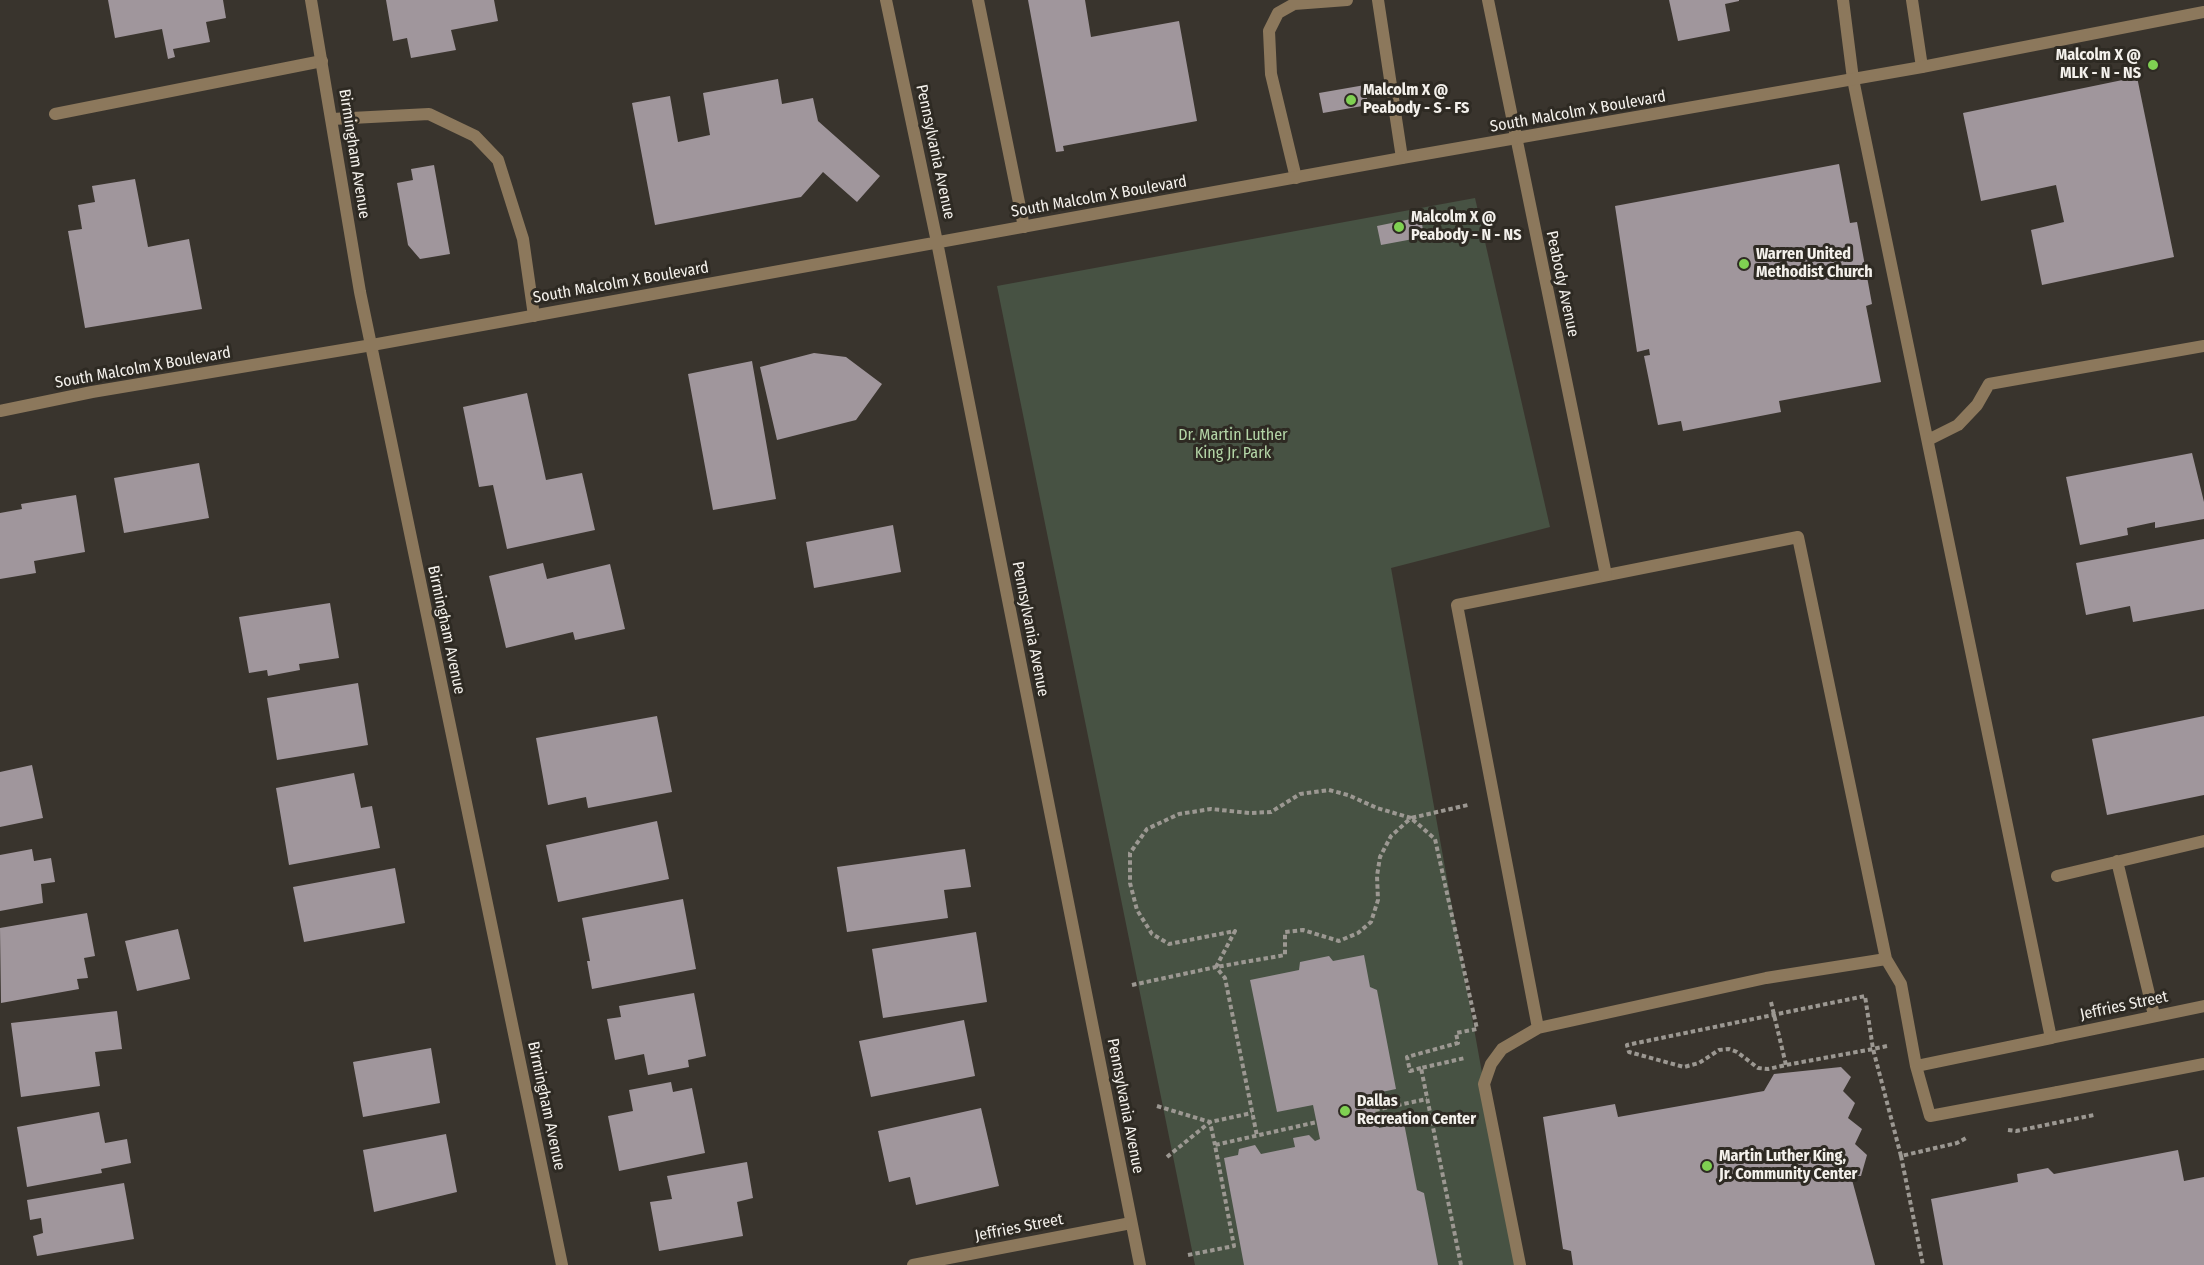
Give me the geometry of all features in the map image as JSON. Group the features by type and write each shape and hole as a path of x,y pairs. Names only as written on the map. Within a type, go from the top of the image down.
{"street":[{"name":"Birmingham Avenue","path":"311,0 360,292 381,399 562,1265"},
{"name":"Pennsylvania Avenue","path":"886,0 937,242 1140,1265"},
{"path":"978,0 1023,227"},
{"path":"1296,178 1271,74 1269,31 1278,13 1294,4 1347,0"},
{"path":"1378,0 1402,158"},
{"name":"Peabody Avenue","path":"1488,0 1606,575"},
{"path":"1843,0 1853,79 2051,1038"},
{"path":"1912,0 1922,67"},
{"name":"South Malcolm X Boulevard","path":"0,411 92,392 372,345 1402,158 1922,67 2204,12"},
{"path":"55,114 322,61"},
{"path":"332,119 429,114 475,136 498,160 523,239 534,316"},
{"path":"1928,441 1958,425 1977,405 1989,384 2204,346"},
{"path":"1538,1028 1457,605 1798,537 1886,959 1901,984 1916,1066 1930,1116 2204,1064"},
{"path":"2057,876 2204,842"},
{"path":"2117,861 2154,1015"},
{"path":"1520,1265 1484,1084 1491,1064 1502,1049 1538,1028 1766,978 1886,959"},
{"name":"Jeffries Street","path":"1916,1066 2204,1006"},
{"name":"Jeffries Street","path":"913,1265 1131,1223"}],"path":[{"path":"1216,967 1235,931 1169,944 1152,934 1137,910 1130,883 1130,853 1147,829 1179,814 1211,809 1250,813 1271,812 1300,794 1329,790 1348,795 1377,808 1411,818 1435,839 1478,1029 1456,1033 1458,1043 1407,1057 1410,1071 1502,1049"},
{"path":"1132,985 1285,955 1285,932 1303,930 1339,941 1358,933 1371,922 1375,911 1378,900 1377,876 1380,857 1391,836 1411,818 1494,799"},
{"path":"1216,967 1226,978 1257,1136"},
{"path":"1766,978 1786,1065"},
{"path":"1873,1049 1864,996 1627,1045 1629,1052 1684,1067 1699,1063 1719,1050 1729,1049 1737,1052 1758,1068 1768,1069 1912,1042"},
{"path":"1421,1068 1461,1265"},
{"path":"1376,1110 1427,1099"},
{"path":"1157,1107 1210,1122"},
{"path":"1167,1157 1210,1122 1252,1113"},
{"path":"1188,1256 1234,1246 1210,1122"},
{"path":"1215,1145 1317,1122"},
{"path":"1901,1156 1923,1265"}],"green space":[{"name":"Dr. Martin Luther King Jr. Park","path":"1475,198 1550,527 1391,568 1519,1265 1195,1265 997,286"}],"building":[{"path":"108,0 223,0 226,18 206,22 210,42 173,49 175,57 168,59 162,29 115,38"},
{"path":"386,0 494,0 498,21 451,30 456,50 411,58 407,38 393,41"},
{"path":"1028,0 1085,0 1091,37 1179,21 1197,121 1063,146 1064,151 1056,152"},
{"path":"1669,0 1739,1 1725,4 1730,31 1678,41"},
{"path":"2137,77 2174,257 2042,285 2031,230 2064,222 2056,185 1981,201 1963,113"},
{"path":"778,79 782,104 813,98 818,121 880,176 857,202 823,172 801,197 655,225 632,103 670,96 678,142 710,135 703,93"},
{"path":"1365,85 1368,105 1323,113 1319,93"},
{"name":"Warren United Methodist Church","path":"1839,164 1850,223 1857,222 1872,304 1866,306 1881,382 1779,401 1781,412 1683,431 1681,421 1658,425 1644,356 1650,355 1649,349 1637,352 1615,206"},
{"path":"434,165 450,254 420,259 408,245 397,183 413,180 411,169"},
{"path":"135,179 148,247 189,239 202,309 85,328 68,231 82,229 78,205 95,202 92,186"},
{"path":"1421,217 1424,237 1381,245 1377,226"},
{"path":"814,353 846,357 882,384 856,420 777,440 760,367"},
{"path":"752,361 776,499 713,510 688,374"},
{"path":"527,393 546,480 582,473 595,530 507,549 493,485 479,487 463,407"},
{"path":"2192,453 2204,502 2204,519 2155,528 2155,522 2127,528 2128,535 2080,545 2066,477"},
{"path":"199,463 209,518 124,533 114,478"},
{"path":"76,495 85,552 34,561 36,573 0,579 0,513 22,509 21,504"},
{"path":"893,525 901,572 814,588 806,542"},
{"path":"2204,539 2204,609 2133,622 2130,606 2086,615 2076,563"},
{"path":"543,563 547,579 610,564 625,629 575,640 573,632 506,648 489,576"},
{"path":"330,603 339,658 299,664 300,670 268,676 267,670 249,673 239,617"},
{"path":"358,683 368,745 277,760 267,698"},
{"path":"657,716 672,792 588,808 586,797 548,805 536,738"},
{"path":"2204,716 2204,795 2107,815 2092,739"},
{"path":"32,765 43,818 0,827 0,772"},
{"path":"354,773 361,808 372,806 380,848 289,865 276,788"},
{"path":"657,821 669,879 558,902 546,845"},
{"path":"32,849 34,861 51,858 55,882 41,884 43,903 0,911 0,855"},
{"path":"965,849 971,887 944,890 948,918 847,932 837,867"},
{"path":"395,868 405,923 304,942 293,887"},
{"path":"683,899 696,969 592,989 587,961 590,961 582,918"},
{"path":"87,913 95,956 84,958 88,978 77,979 79,989 1,1003 0,928"},
{"path":"178,929 190,979 137,991 125,941"},
{"path":"976,932 987,1002 883,1018 872,949"},
{"name":"Dallas Recreation Center","path":"1364,955 1370,987 1377,990 1396,1089 1372,1094 1379,1128 1404,1123 1417,1190 1424,1193 1438,1265 1244,1265 1224,1158 1238,1155 1239,1149 1255,1145 1261,1154 1295,1147 1293,1138 1309,1135 1315,1141 1320,1139 1313,1105 1277,1112 1250,980 1299,970 1300,962 1329,956 1333,961"},
{"path":"694,993 706,1056 688,1060 689,1067 648,1075 644,1054 615,1060 607,1019 621,1017 619,1006"},
{"path":"117,1011 122,1049 95,1052 100,1086 21,1097 11,1023"},
{"path":"964,1020 975,1076 871,1097 859,1041"},
{"path":"431,1048 440,1103 363,1117 353,1062"},
{"name":"Martin Luther King, Jr. Community Center","path":"1841,1067 1851,1077 1843,1091 1855,1103 1848,1118 1862,1129 1855,1144 1867,1155 1861,1176 1851,1176 1875,1265 1573,1265 1571,1251 1563,1249 1543,1117 1615,1104 1618,1117 1764,1091 1774,1074"},
{"path":"671,1082 673,1092 692,1088 705,1153 619,1171 608,1116 633,1111 629,1090"},
{"path":"981,1108 999,1186 916,1205 910,1177 889,1182 878,1131"},
{"path":"99,1112 105,1143 127,1139 131,1163 101,1169 102,1173 27,1187 17,1127"},
{"path":"446,1134 457,1192 374,1212 363,1150"},
{"path":"2178,1150 2184,1181 2204,1177 2204,1265 1943,1265 1931,1199 2018,1182 2017,1174 2048,1168 2054,1174"},
{"path":"747,1162 753,1198 737,1202 743,1236 659,1251 650,1202 672,1199 667,1176"},
{"path":"124,1183 134,1239 37,1256 33,1236 43,1233 41,1218 30,1220 27,1200"}],"place":[{"name":"Malcolm X @ MLK - N - NS","path":"2153,65"},
{"name":"Malcolm X @ Peabody - S - FS","path":"1351,100"},
{"name":"Malcolm X @ Peabody - N - NS","path":"1399,227"},
{"name":"Warren United Methodist Church","path":"1744,264"},
{"name":"Dallas Recreation Center","path":"1345,1111"},
{"name":"Martin Luther King, Jr. Community Center","path":"1707,1166"}]}
